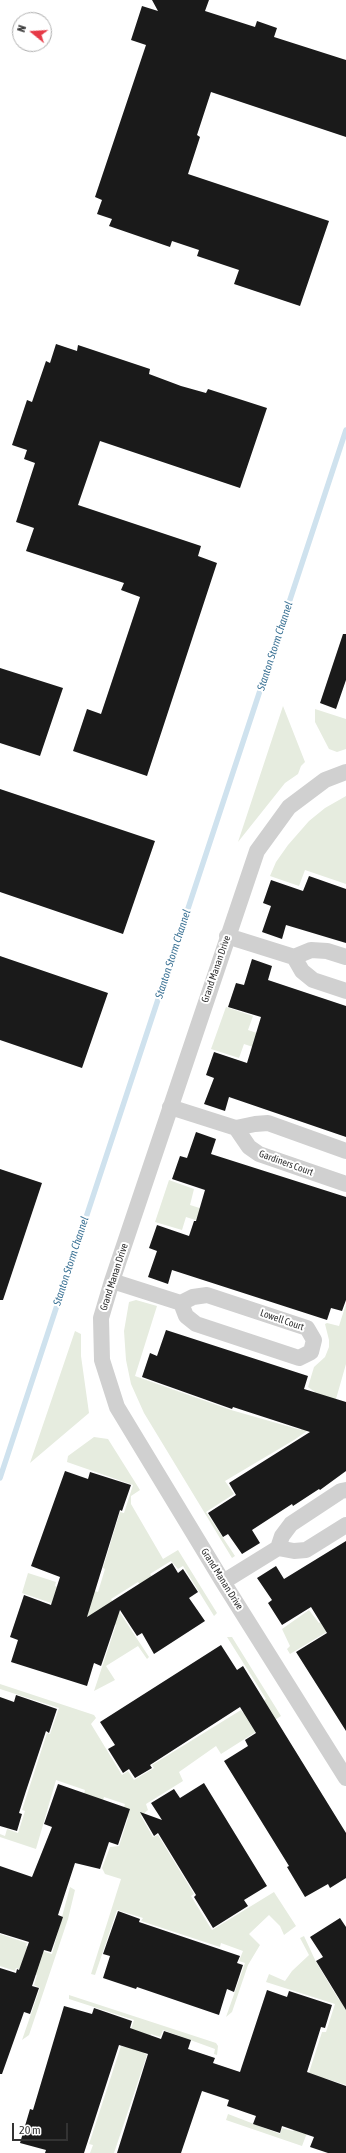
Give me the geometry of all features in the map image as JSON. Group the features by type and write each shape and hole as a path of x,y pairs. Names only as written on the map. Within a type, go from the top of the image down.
{"street":[{"name":"Grand Manan Drive","path":"346,772 325,780 289,807 257,851 227,936 101,1318 102,1360 117,1407 223,1582 346,1778"},
{"path":"227,936 294,957 311,950 327,951 346,957"},
{"path":"294,957 302,971 312,980 346,991"},
{"path":"170,1107 236,1128 268,1123 346,1151"},
{"name":"Gardiners Court","path":"236,1128 249,1147 259,1154 346,1184"},
{"path":"112,1281 180,1303"},
{"name":"Lowell Court","path":"207,1295 308,1328 314,1340 311,1352 299,1358 196,1324 186,1316 180,1303 193,1297 207,1295"},
{"path":"223,1582 278,1548 282,1536 290,1524 341,1491 346,1490"},
{"path":"278,1548 294,1551 306,1550 346,1525"}],"shaded area":[{"path":"283,706 305,762 301,766 298,774 285,783 238,842"},
{"path":"315,709 346,719 346,749 337,752 329,749 315,722"},
{"path":"346,796 346,884 305,870 299,886 270,876 276,862 288,845 309,821 325,808"},
{"path":"226,1007 253,1016 248,1030 346,1063 346,1078 244,1044 239,1058 211,1049"},
{"path":"169,1180 194,1189 190,1205 346,1254 346,1269 186,1217 182,1230 155,1222"},
{"path":"136,1300 157,1306 135,1376 231,1410 301,1430 315,1392 308,1387 314,1367 325,1357 329,1347 325,1324 327,1323 339,1326 346,1304 346,1364 334,1406 310,1429 225,1481 234,1494 206,1512 235,1556 232,1558 144,1413 131,1384 126,1360 124,1331 129,1302"},
{"path":"75,1331 81,1334 81,1356 89,1413 30,1463"},
{"path":"94,1437 108,1439 140,1490 131,1496 131,1504 163,1559 178,1550 217,1613 214,1616 183,1566 178,1569 171,1561 150,1574 153,1578 141,1586 138,1582 111,1599 149,1657 147,1659 138,1646 106,1666 115,1680 94,1691 116,1625 89,1615 88,1617 51,1606 51,1603 22,1593 28,1573 56,1582 55,1586 85,1596 88,1589 98,1592 105,1569 103,1568 120,1512 124,1513 133,1485 67,1462 68,1456"},
{"path":"346,1606 330,1630 290,1654 287,1649 290,1646 282,1629 309,1610 319,1623"},
{"path":"227,1637 232,1637 281,1716 221,1754 216,1746 179,1772 183,1781 146,1804 148,1810 141,1816 153,1837 158,1835 194,1894 191,1896 212,1930 274,1892 296,1926 284,1935 280,1926 269,1915 249,1934 260,1945 248,1965 232,2012 226,2017 245,1963 239,1961 243,1951 221,1943 220,1947 141,1921 143,1918 117,1910 95,1975 91,1974 121,1879 105,1874 102,1868 110,1847 119,1846 128,1818 121,1815 125,1804 104,1797 103,1800 84,1794 85,1790 56,1780 36,1849 0,1837 0,1834 5,1836 7,1829 18,1833 25,1811 22,1810 47,1733 50,1734 59,1708 0,1689 0,1684 94,1715 96,1718 91,1724 122,1775 128,1771 134,1780 154,1768 152,1765 241,1710 243,1713 266,1699"},
{"path":"70,1887 75,1890 68,1919 29,2035 22,2040 40,1988 34,1985 37,1975 16,1968 15,1971 0,1966 0,1934 27,1943 26,1946 52,1954"},
{"path":"304,1936 316,1962 339,2000 346,1996 346,2085 324,2078 310,2118 312,2120 302,2146 226,2120 228,2114 280,2134 282,2128 293,2131 301,2108 298,2107 322,2032 326,2032 335,2004 266,1982 269,1974 285,1981 292,1971 309,1955 300,1938"},
{"path":"69,1995 216,2043 218,2046 217,2055 214,2054 215,2049 163,2030 160,2037 151,2034 144,2053 147,2055 114,2153 90,2153 93,2145 89,2144 121,2046 125,2047 134,2020 69,1999"}],"building":[{"path":"152,0 209,0 205,11 255,27 257,21 277,28 274,37 346,60 346,137 211,92 197,135 200,137 188,174 329,221 300,306 234,284 239,270 197,256 199,250 172,241 170,247 109,226 112,219 97,214 102,200 95,197 146,45 131,40 142,6 158,11"},
{"path":"56,344 77,351 78,345 150,369 149,374 181,386 206,393 208,389 267,408 240,488 100,441 78,505 201,546 198,556 217,563 147,776 73,751 87,709 101,714 140,597 121,590 124,583 26,551 34,528 16,522 35,463 24,459 27,450 12,445 27,400 32,402 46,361 50,363"},
{"path":"343,634 346,634 346,680 336,709 320,703"},
{"path":"0,668 63,688 40,756 0,743"},
{"path":"0,789 155,841 123,934 0,892"},
{"path":"309,876 346,889 346,943 286,925 282,939 262,932 271,906 263,903 271,880 303,891"},
{"path":"0,956 108,993 82,1068 0,1040"},
{"path":"252,959 272,966 268,980 346,1006 346,1137 229,1097 225,1111 204,1104 214,1078 206,1075 214,1052 247,1063 261,1017 228,1007 236,983 244,985"},
{"path":"196,1132 216,1139 211,1154 346,1197 346,1300 342,1311 331,1308 327,1320 172,1270 168,1284 148,1277 157,1251 149,1248 157,1225 189,1236 194,1221 196,1221 205,1190 172,1179 180,1156 187,1158"},
{"path":"0,1169 42,1183 3,1300 0,1300"},
{"path":"166,1330 308,1376 304,1389 346,1402 346,1471 320,1490 319,1489 293,1506 292,1504 252,1530 260,1543 242,1554 228,1534 223,1537 208,1513 236,1495 229,1483 310,1432 233,1407 232,1409 142,1377 150,1353 157,1356"},
{"path":"65,1471 88,1479 90,1472 131,1485 122,1511 120,1510 87,1617 172,1563 178,1573 183,1569 198,1592 189,1598 205,1621 154,1654 142,1633 137,1636 120,1610 101,1666 94,1663 87,1686 11,1662 18,1640 10,1637 24,1595 51,1605 60,1577 31,1566"},
{"path":"346,1541 346,1731 296,1652 327,1633 311,1607 282,1625 268,1603 272,1600 257,1578 276,1566 284,1579"},
{"path":"221,1645 237,1670 243,1666 346,1833 346,1878 330,1888 328,1884 305,1897 287,1867 289,1866 224,1761 248,1746 245,1740 256,1733 240,1707 150,1765 152,1768 135,1778 129,1769 123,1773 108,1749 115,1745 100,1722"},
{"path":"16,1695 57,1709 49,1733 46,1731 26,1791 19,1813 22,1814 17,1831 0,1826 0,1697 14,1702"},
{"path":"204,1783 267,1886 244,1900 248,1906 213,1928 194,1897 196,1895 158,1833 154,1836 140,1812 162,1820 151,1803 174,1789 180,1798"},
{"path":"58,1784 130,1809 118,1845 109,1842 100,1869 75,1863 58,1915 63,1917 51,1952 44,1950 32,1986 39,1988 30,2014 24,2012 2,2074 0,2074 0,1968 16,1973 17,1969 19,1970 29,1942 0,1933 0,1866 32,1877 52,1827 44,1824"},
{"path":"118,1911 140,1919 139,1922 240,1956 237,1963 243,1965 234,1992 227,1989 219,2015 137,1987 136,1989 103,1978 110,1956 103,1954"},
{"path":"340,1918 346,1927 346,2010 316,1961 323,1957 310,1937"},
{"path":"267,1990 287,1997 289,1991 332,2005 325,2028 321,2027 307,2072 346,2086 346,2153 328,2153 310,2147 314,2137 282,2126 280,2133 253,2124 256,2116 227,2106 229,2100 202,2091 181,2153 117,2153 148,2054 119,2045 84,2153 45,2153 46,2150 20,2143 30,2109 33,2110 64,2006 92,2014 94,2008 132,2021 130,2028 161,2039 164,2031 191,2040 188,2049 215,2058 213,2063 240,2072"}],"waterway":[{"name":"Stanton Storm Channel","path":"0,1478 346,430"}]}
